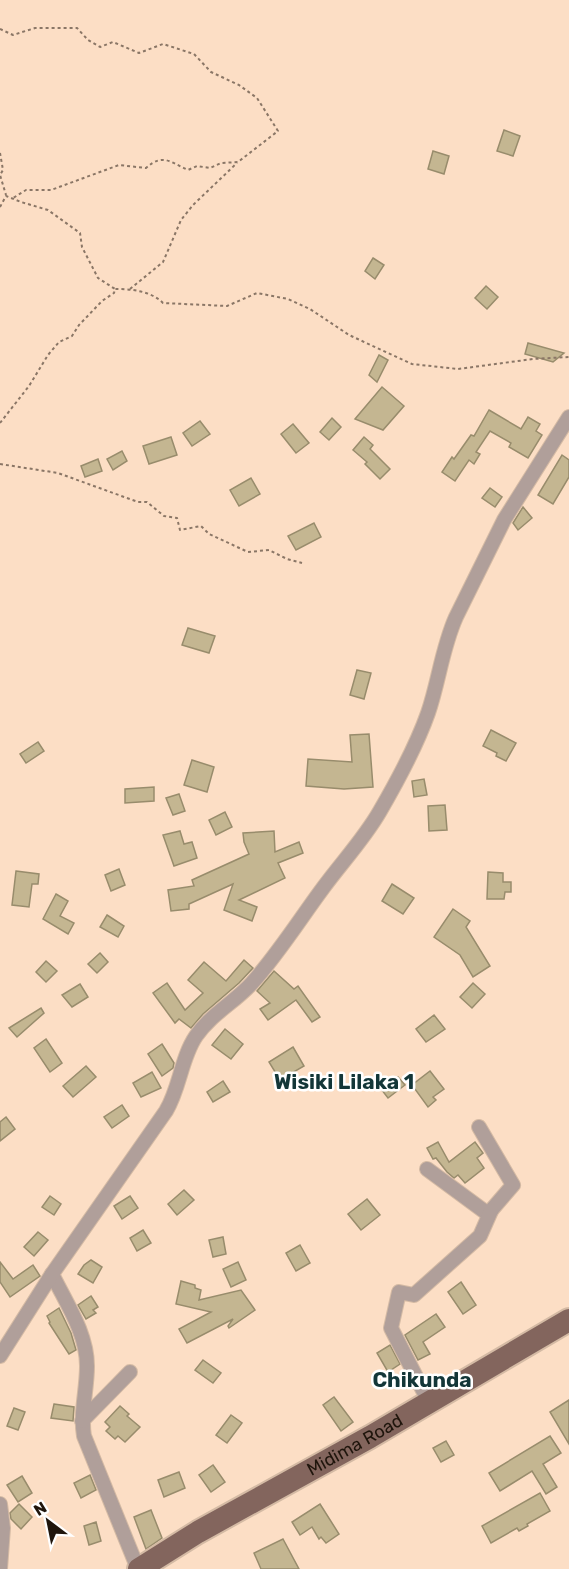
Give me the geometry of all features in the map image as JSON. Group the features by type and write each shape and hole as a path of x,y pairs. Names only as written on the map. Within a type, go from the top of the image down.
{"main road":[{"name":"Midima Road","path":"138,1569 198,1532 569,1320"}],"street":[{"path":"0,1356 52,1274 166,1112 174,1098 186,1057 196,1036 258,976 361,840 378,814 404,766 428,712 453,625 504,520 569,417"},
{"path":"428,1169 488,1215 513,1185 479,1127"},
{"path":"429,1402 392,1328 399,1292 414,1295 480,1236 491,1211"},
{"path":"52,1274 83,1341 87,1364 82,1421 87,1445 138,1569"},
{"path":"82,1421 130,1372"},
{"path":"0,1504 3,1528 0,1569"}],"path":[{"path":"0,29 13,35 35,28 78,28 88,40 100,47 113,42 140,52 163,44 194,54 211,72 239,85 257,98 278,131 238,162 193,205 181,220 163,262 130,289"},
{"path":"0,153 3,170 0,175 4,193 48,210 80,233 82,247 98,278 116,289 130,289 157,297 163,303 227,306 257,294 288,299 310,309 349,335 412,364 458,369 533,359 569,357"},
{"path":"13,198 26,190 51,190 119,165 146,168 154,161 164,159 188,170 198,166 210,168 221,163 238,162"},
{"path":"0,207 6,195"},
{"path":"0,423 59,342 72,336 79,325 116,289"},
{"path":"0,464 58,473 138,502 147,502 164,516 177,518 180,530 201,526 209,534 248,552 269,550 302,563"}],"building":[{"path":"504,130 520,136 513,156 497,151"},
{"path":"433,151 449,156 444,174 428,169"},
{"path":"373,258 384,265 375,279 365,271"},
{"path":"486,286 498,297 487,309 475,298"},
{"path":"528,343 564,353 553,362 525,354"},
{"path":"379,355 388,360 377,382 369,375"},
{"path":"382,387 404,406 383,430 355,419"},
{"path":"489,410 521,429 528,417 540,424 536,431 542,435 528,458 509,447 511,443 490,431 476,452 480,454 474,464 469,460 455,481 442,472 471,435 474,436"},
{"path":"332,418 341,427 329,440 320,432"},
{"path":"200,421 210,434 192,446 183,433"},
{"path":"293,424 309,443 296,453 281,434"},
{"path":"171,437 177,455 149,464 143,446"},
{"path":"364,437 373,445 370,449 390,469 380,479 365,464 367,462 353,450"},
{"path":"122,451 127,461 113,470 107,459"},
{"path":"562,455 569,460 569,477 553,504 538,495"},
{"path":"98,459 102,471 85,477 81,466"},
{"path":"251,478 260,494 239,506 230,490"},
{"path":"490,488 502,497 495,507 482,498"},
{"path":"523,507 532,518 518,530 513,523"},
{"path":"314,523 321,537 296,550 288,536"},
{"path":"188,628 215,636 209,653 182,645"},
{"path":"357,670 371,673 364,699 350,695"},
{"path":"491,730 516,743 506,761 483,746"},
{"path":"369,734 373,787 344,789 306,786 308,759 352,762 350,735"},
{"path":"38,742 44,751 26,763 20,754"},
{"path":"192,760 214,767 207,792 184,785"},
{"path":"424,779 427,795 414,797 412,781"},
{"path":"154,787 154,801 125,803 125,789"},
{"path":"179,794 185,811 173,815 166,798"},
{"path":"445,805 447,830 429,831 428,806"},
{"path":"225,812 232,827 216,835 209,820"},
{"path":"180,831 184,844 192,842 197,858 174,866 163,835"},
{"path":"274,831 275,852 299,842 303,853 278,863 285,878 239,900 257,907 252,921 224,910 233,884 189,904 189,909 171,911 168,890 194,886 192,880 249,854 243,833"},
{"path":"119,869 125,885 111,891 105,875"},
{"path":"16,871 39,874 38,884 32,884 29,907 12,905"},
{"path":"488,872 503,873 503,882 511,882 511,892 505,892 504,899 487,899"},
{"path":"392,884 414,898 403,914 382,901"},
{"path":"56,894 68,901 60,916 74,923 68,934 43,919"},
{"path":"453,909 470,921 466,927 490,966 473,977 460,955 434,937"},
{"path":"107,915 124,926 118,937 100,927"},
{"path":"100,953 108,962 97,973 88,964"},
{"path":"244,960 253,968 191,1028 179,1019 175,1023 153,993 167,983 185,1010 203,993 188,980 204,962 226,981"},
{"path":"46,961 57,971 46,982 36,972"},
{"path":"274,971 294,989 298,986 320,1017 312,1022 296,1000 268,1020 260,1009 270,1003 257,991"},
{"path":"473,983 485,994 472,1008 460,997"},
{"path":"80,984 88,997 72,1007 62,995"},
{"path":"41,1008 44,1013 17,1037 9,1028"},
{"path":"434,1015 445,1029 426,1042 416,1029"},
{"path":"225,1029 243,1044 231,1059 212,1045"},
{"path":"46,1039 62,1063 50,1072 34,1048"},
{"path":"162,1044 174,1063 173,1068 162,1076 148,1054"},
{"path":"293,1047 304,1066 280,1080 269,1062"},
{"path":"86,1066 96,1077 73,1097 63,1086"},
{"path":"430,1071 444,1089 433,1097 436,1100 428,1107 412,1085"},
{"path":"152,1072 161,1088 141,1097 133,1083"},
{"path":"398,1077 405,1085 388,1098 381,1089"},
{"path":"223,1081 230,1092 213,1102 207,1092"},
{"path":"122,1105 129,1116 112,1128 104,1117"},
{"path":"6,1117 15,1129 0,1141 0,1122"},
{"path":"438,1142 449,1162 475,1142 483,1153 477,1158 484,1168 465,1183 458,1175 454,1178 436,1158 433,1159 427,1148"},
{"path":"184,1190 194,1200 177,1215 168,1204"},
{"path":"50,1196 61,1204 54,1215 42,1207"},
{"path":"130,1196 138,1208 122,1219 114,1206"},
{"path":"367,1199 380,1215 361,1230 348,1214"},
{"path":"143,1230 151,1243 137,1251 130,1238"},
{"path":"38,1232 48,1240 34,1256 24,1247"},
{"path":"223,1237 226,1254 213,1257 209,1240"},
{"path":"300,1245 310,1263 296,1271 286,1253"},
{"path":"91,1260 102,1267 93,1283 78,1274"},
{"path":"0,1262 13,1279 33,1265 40,1276 10,1297 0,1282"},
{"path":"238,1262 246,1280 231,1287 223,1269"},
{"path":"181,1281 195,1285 195,1288 201,1290 199,1300 241,1290 255,1310 229,1328 233,1319 187,1343 179,1329 211,1312 176,1304"},
{"path":"461,1282 476,1305 463,1314 448,1292"},
{"path":"91,1296 98,1307 93,1310 96,1313 86,1319 78,1305"},
{"path":"59,1308 76,1350 69,1354 47,1316"},
{"path":"436,1314 445,1327 423,1342 430,1354 418,1360 405,1335"},
{"path":"390,1345 400,1364 388,1372 377,1353"},
{"path":"203,1360 221,1373 213,1383 195,1370"},
{"path":"334,1397 353,1422 341,1431 323,1405"},
{"path":"569,1400 569,1444 550,1412"},
{"path":"54,1404 74,1407 73,1421 51,1418"},
{"path":"120,1406 129,1414 127,1416 140,1427 125,1442 118,1436 115,1439 106,1431 110,1427 105,1422"},
{"path":"14,1408 25,1412 18,1430 7,1426"},
{"path":"231,1415 242,1423 227,1443 216,1435"},
{"path":"550,1436 561,1453 543,1464 557,1487 546,1494 532,1471 500,1491 489,1473"},
{"path":"446,1441 454,1455 441,1462 433,1448"},
{"path":"213,1465 225,1482 211,1492 199,1475"},
{"path":"179,1472 185,1488 164,1497 158,1480"},
{"path":"90,1475 96,1490 81,1498 74,1483"},
{"path":"22,1476 32,1493 18,1502 7,1485"},
{"path":"540,1493 550,1511 519,1531 517,1528 491,1543 482,1526"},
{"path":"19,1504 32,1517 21,1529 11,1519 10,1513"},
{"path":"320,1504 339,1534 326,1543 321,1537 319,1539 312,1527 300,1535 292,1522"},
{"path":"151,1510 162,1538 146,1549 134,1517"},
{"path":"96,1522 101,1541 89,1545 84,1526"},
{"path":"283,1539 299,1569 261,1569 254,1553"}],"district":[{"name":"Wisiki Lilaka 1","path":"344,1082"},
{"name":"Chikunda","path":"422,1380"}]}
